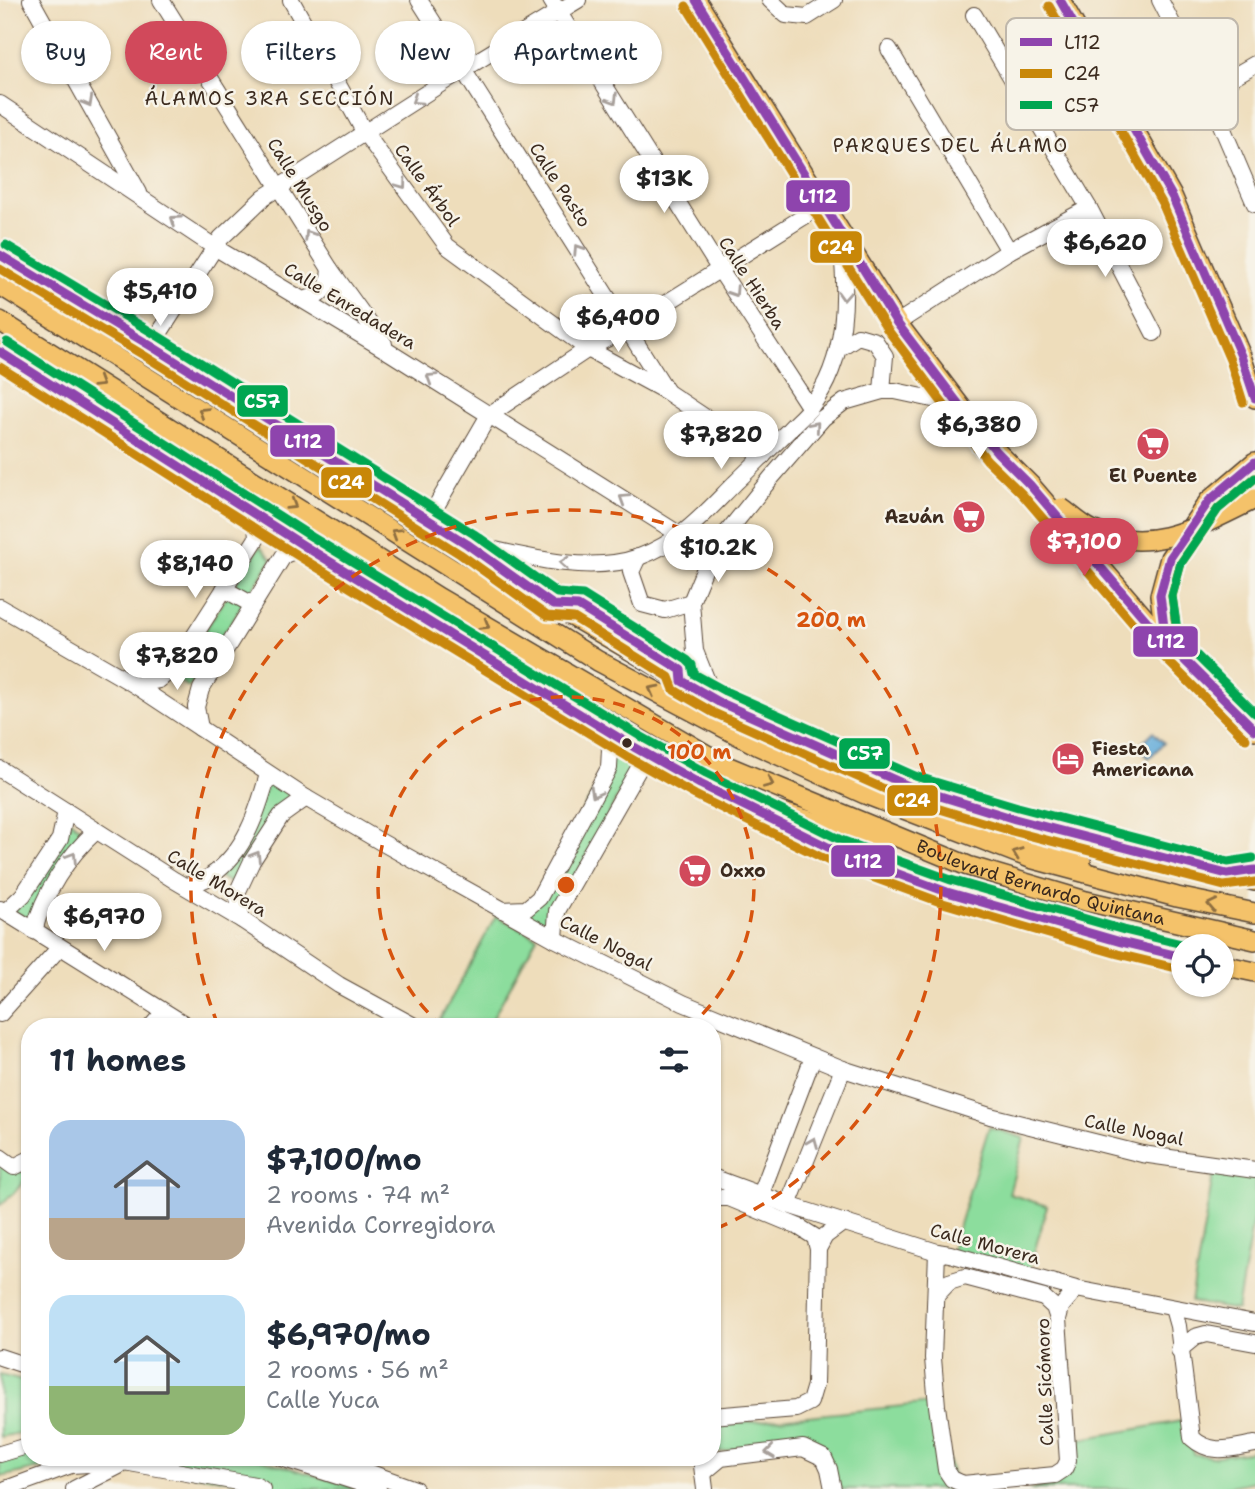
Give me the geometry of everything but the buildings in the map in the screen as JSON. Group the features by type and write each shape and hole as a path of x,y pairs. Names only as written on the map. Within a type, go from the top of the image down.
{"main road":[{"path":"696,0 897,323 963,410 1166,643 1251,722"},
{"path":"1060,0 1070,18"},
{"path":"1134,130 1173,198 1241,356 1255,398"},
{"path":"0,255 467,544 554,605 719,702 897,782 946,799 1254,879"},
{"path":"0,273 95,345"},
{"name":"Boulevard Bernardo Quintana","path":"0,285 598,661 759,746 865,794 1030,858 1177,897 1251,913"},
{"path":"7,326 109,422"},
{"name":"Boulevard Bernardo Quintana","path":"7,326 439,598 724,765 968,866 1086,901 1255,940"},
{"name":"Boulevard Bernardo Quintana","path":"0,352 306,547 656,760 836,850 947,892 1171,954"},
{"path":"1241,356 1255,380"},
{"path":"1166,643 1160,595 1170,558 1209,501 1255,462"},
{"path":"1061,509 1091,529 1117,538 1143,541 1175,536 1255,499"},
{"path":"423,550 435,549 516,592 554,605"},
{"path":"946,799 964,816 1177,897"},
{"path":"740,802 968,866"},
{"path":"1234,967 1255,969"}],"street":[{"path":"31,0 141,196"},
{"name":"Calle Musgo","path":"161,0 330,269 389,352"},
{"name":"Calle Árbol","path":"291,0 365,133 447,246 588,349 667,392 762,456"},
{"name":"Calle Pasto","path":"419,0 433,21"},
{"path":"475,61 554,6 578,0"},
{"path":"770,0 786,15 807,17 834,0"},
{"path":"1160,0 1169,18"},
{"name":"Calle Hierba","path":"554,6 810,408"},
{"path":"974,15 1006,68"},
{"path":"890,49 1010,251"},
{"path":"1238,74 1255,64"},
{"path":"150,346 221,238 244,213 264,197 441,84"},
{"name":"Calle Pasto","path":"474,84 667,392"},
{"name":"Calle Enredadera","path":"0,104 216,248 389,352 682,536"},
{"path":"1043,130 1090,208 1154,333"},
{"path":"1223,130 1255,204"},
{"path":"428,520 489,415 588,349 628,327 824,204"},
{"path":"897,323 1010,251 1090,208"},
{"path":"467,544 562,564 604,563 638,557 682,536 810,408 826,381 838,349 843,318 845,273 840,229"},
{"path":"304,300 318,295 328,286 330,269"},
{"path":"838,349 858,336 875,341 885,356 883,391"},
{"path":"719,702 695,652 691,602 712,551 771,478 823,418 844,402 883,391 914,394 963,410"},
{"path":"1030,485 1061,509"},
{"path":"135,685 159,680 175,666 257,538 255,514"},
{"path":"200,728 197,707 201,689 284,555 306,547"},
{"path":"638,557 631,572 642,604 665,610 691,602"},
{"path":"224,589 253,605"},
{"name":"Calle Nogal","path":"0,607 135,685 306,798 555,939 718,1018"},
{"path":"502,910 526,909 539,898 609,768 610,749 605,729"},
{"path":"555,939 557,911 639,768 656,760"},
{"name":"Calle Morera","path":"0,769 242,920 339,985 400,1018"},
{"path":"187,886 211,876 233,855 258,815 268,774"},
{"path":"242,920 237,893 252,861 281,816 306,798"},
{"path":"65,811 60,839 23,895 2,911 174,1018"},
{"path":"34,931 40,908 78,847 96,831"},
{"path":"573,835 596,847"},
{"path":"0,1014 61,947"},
{"path":"159,1018 164,1012"},
{"name":"Calle Nogal","path":"721,1019 843,1069 1032,1128 1142,1154 1255,1170"},
{"path":"761,1194 813,1058"},
{"path":"788,1205 843,1069"},
{"path":"0,1157 14,1167 21,1164"},
{"name":"Calle Morera","path":"721,1180 788,1205 937,1252 1076,1289 1255,1323"},
{"path":"721,1198 729,1198 799,1227 815,1237 818,1250 815,1385 810,1402 796,1409 721,1415"},
{"path":"818,1250 825,1236 844,1222"},
{"name":"Calle Sicómoro","path":"937,1252 933,1358 937,1406 946,1470 952,1479 963,1484 1055,1475 1068,1461 1058,1319 1062,1307 1076,1289"},
{"name":"Calle Morera","path":"936,1296 949,1282 965,1276 1044,1298 1054,1307 1058,1319"},
{"path":"1173,1308 1178,1326 1192,1438 1202,1447 1216,1450 1255,1444"},
{"path":"1179,1350 1195,1337 1206,1334 1255,1343"},
{"path":"0,1357 21,1364"},
{"path":"0,1454 21,1448"},
{"path":"721,1458 803,1448 824,1458 833,1489"},
{"path":"6,1489 68,1466"},
{"path":"74,1489 117,1466"},
{"path":"146,1466 262,1489"},
{"path":"306,1466 379,1489"},
{"path":"351,1466 415,1489"}],"green space":[{"path":"260,546 272,559 189,687 174,678"},
{"path":"613,756 632,768 550,929 526,915"},
{"path":"270,781 297,799 235,885 217,876"},
{"path":"68,818 85,833 30,920 13,911"},
{"path":"496,916 537,937 493,1018 441,1018"},
{"path":"989,1127 1024,1138 1009,1194 1047,1206 1028,1275 950,1254"},
{"path":"0,1160 13,1170 21,1172 21,1185 0,1205"},
{"path":"1214,1170 1255,1177 1255,1209 1237,1310 1191,1302"},
{"path":"0,1375 21,1381 21,1433 0,1437"},
{"path":"931,1403 957,1489 838,1489 826,1452 809,1442 776,1443 721,1452 721,1425"},
{"path":"1187,1420 1194,1454 1212,1457 1255,1451 1255,1481 1217,1489 1029,1489 1050,1484 1064,1476 1072,1462 1075,1440"},
{"path":"21,1452 21,1466 50,1466 0,1477 0,1459"},
{"path":"131,1466 284,1466 360,1489 274,1489 259,1484"}],"water":[{"path":"1153,732 1164,743 1149,758 1138,747"}],"transit line":[{"name":"L112","path":"696,0 897,323 963,410 1157,633 1255,730"},
{"name":"L112","path":"1060,0 1070,18"},
{"name":"C24","path":"686,6 887,329 953,417 987,460 1021,493 1148,641 1246,739"},
{"name":"C24","path":"1049,6 1056,18"},
{"name":"C24","path":"1120,130 1162,203 1230,360 1243,402"},
{"name":"L112","path":"1134,130 1173,198 1241,356 1255,398"},
{"name":"C57","path":"6,245 158,336 474,534 557,593 583,595 687,660 692,665 694,674 725,691 915,776 1018,807 1228,862 1253,858"},
{"name":"L112","path":"0,255 467,544 553,605 578,606 681,670 682,681 719,702 911,787 1015,819 1227,874 1255,870"},
{"name":"C24","path":"0,269 145,356 460,554 547,616 574,618 669,677 674,690 714,713 907,799 1012,831 1224,886 1255,882"},
{"name":"C57","path":"7,342 312,537 640,736 706,773 841,840 951,880 1171,941"},
{"name":"L112","path":"0,352 306,547 634,747 700,784 836,851 947,892 1171,954"},
{"name":"C24","path":"0,367 300,557 695,795 831,862 943,903 1171,967"},
{"name":"L112","path":"1166,643 1160,595 1170,558 1209,501 1255,462"},
{"name":"C24","path":"1178,641 1172,596 1181,563 1218,509 1255,478"},
{"name":"C57","path":"1255,478 1218,509 1181,563 1172,596 1178,637 1255,713"}],"place":[{"name":"El Puente","path":"1153,444"},
{"name":"Azuán","path":"969,517"},
{"name":"Fiesta Americana","path":"1068,759"},
{"name":"Oxxo","path":"695,871"}],"district":[{"name":"ÁLAMOS 3RA SECCIÓN","path":"270,98"},
{"name":"PARQUES DEL ÁLAMO","path":"951,145"}]}
